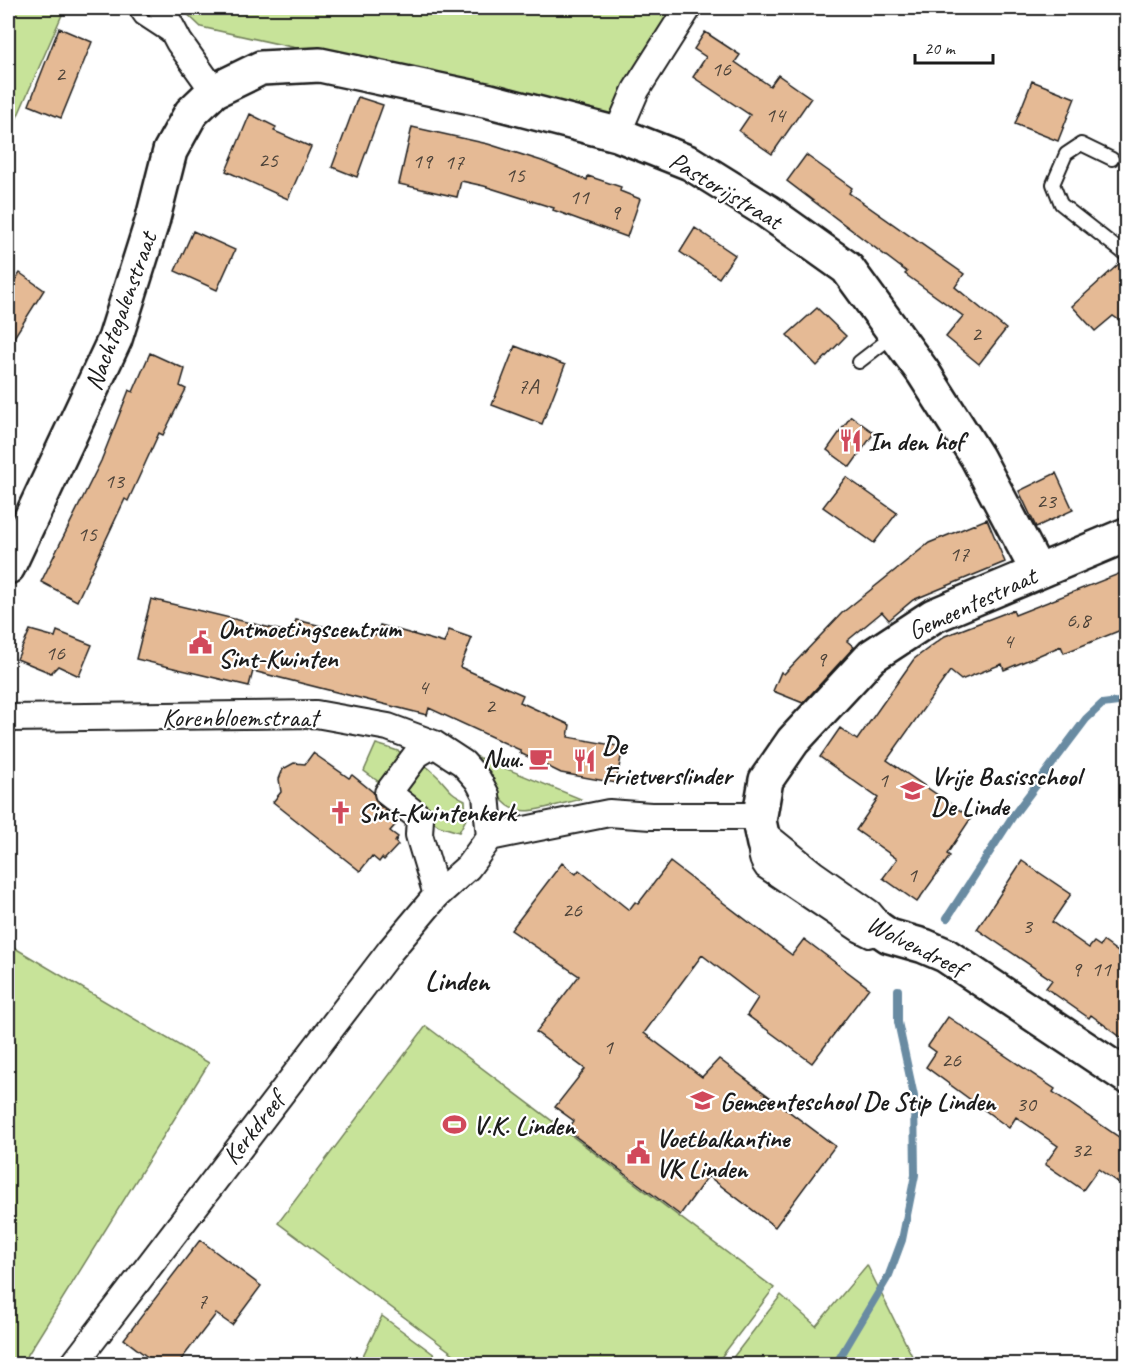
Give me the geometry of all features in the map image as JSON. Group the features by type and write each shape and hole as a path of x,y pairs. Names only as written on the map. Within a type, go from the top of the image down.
{"street":[{"path":"161,8 179,42 214,91"},
{"path":"616,134 636,90 688,8"},
{"name":"Pastorijstraat","path":"214,91 261,68 320,66 490,101 616,134 690,163 767,211 846,268 895,334 977,457 1038,572"},
{"name":"Nachtegalenstraat","path":"8,567 115,339 152,222 170,152 191,113 214,91"},
{"name":"Gemeentestraat","path":"752,818 766,780 793,741 872,656 933,615 1126,534"},
{"name":"Korenbloemstraat","path":"8,718 316,714 388,727 434,744 463,763 486,795 490,837"},
{"path":"434,744 417,754 388,793 420,818 419,835 437,895"},
{"path":"490,837 609,813 752,818"},
{"name":"Wolvendreef","path":"752,818 764,844 778,860 889,936 945,955 1126,1076"},
{"name":"Kerkdreef","path":"74,1365 282,1091 437,895 468,867 490,837"}],"lane":[{"path":"135,8 141,18 179,42"},
{"path":"1112,159 1081,144 1066,154 1053,184 1061,204 1126,255"},
{"path":"859,362 895,334"}],"green space":[{"path":"8,8 65,8 8,138"},
{"path":"181,8 678,8 610,120 501,93 201,27"},
{"path":"376,744 414,758 428,767 450,790 465,800 466,819 459,832 439,826 364,771"},
{"path":"475,756 581,799 539,809 525,811 514,809 497,793"},
{"path":"8,944 209,1063 22,1364 8,1364"},
{"name":"V.K. Linden","path":"426,1026 774,1288 716,1364 467,1364 278,1223"},
{"path":"867,1265 916,1364 728,1364 781,1295 816,1326"},
{"path":"382,1316 447,1364 359,1364"}],"building":[{"path":"59,28 92,42 61,118 29,105"},
{"path":"705,32 740,55 735,62 770,86 778,75 811,98 772,154 739,131 750,115 693,77 706,57 694,49"},
{"path":"1032,81 1075,98 1058,141 1015,124"},
{"path":"358,97 383,105 357,177 332,167"},
{"path":"250,114 276,127 274,131 311,147 288,199 226,171"},
{"path":"412,127 488,144 542,161 587,180 588,176 621,187 620,191 640,199 627,237 553,210 554,208 484,186 461,181 457,197 399,184"},
{"path":"806,155 852,188 849,193 964,274 955,287 1006,329 979,364 946,337 963,316 905,274 907,272 787,181"},
{"path":"695,228 735,255 719,278 680,252"},
{"path":"193,231 235,250 217,290 175,271"},
{"path":"1121,262 1126,263 1126,325 1113,316 1095,331 1072,306"},
{"path":"20,273 44,290 8,347 8,290"},
{"path":"817,308 846,336 817,366 787,335"},
{"path":"515,346 565,365 542,424 492,405"},
{"path":"150,353 185,369 180,386 186,389 163,435 159,433 128,501 125,499 77,601 41,582 101,461 129,390 133,392"},
{"name":"In den hof","path":"851,416 874,433 850,467 827,450"},
{"path":"1056,473 1073,510 1036,527 1019,491"},
{"path":"846,477 897,513 874,543 823,507"},
{"path":"987,519 1005,562 913,600 889,620 882,612 847,641 854,647 803,703 773,691 781,672 784,674 842,613 929,543"},
{"path":"1126,571 1126,628 1064,653 1061,646 1004,670 1002,664 961,680 950,671 887,760 971,818 947,854 950,856 917,902 883,878 897,859 856,830 878,798 820,757 840,728 857,740 914,659 945,636 1013,610 1015,615"},
{"path":"151,599 292,633 296,620 369,637 370,634 377,635 380,625 444,643 449,630 472,638 460,667 523,695 520,702 570,725 568,737 623,747 616,783 561,773 520,753 520,750 429,708 427,715 253,671 249,686 136,659"},
{"path":"30,630 55,637 57,631 92,645 79,676 58,666 51,673 17,659"},
{"name":"Sint-Kwintenkerk","path":"313,753 349,778 352,775 373,792 379,805 399,821 390,831 398,837 395,842 398,845 384,860 382,858 379,862 372,856 360,871 273,802 281,792 279,779 283,769 294,763 305,764"},
{"path":"1022,861 1071,894 1052,922 1089,948 1094,942 1100,946 1103,941 1126,958 1126,1041 1091,1015 1089,1018 1046,988 1052,980 977,929"},
{"path":"670,862 792,955 804,939 869,988 812,1063 747,1015 758,998 702,955 644,1033 702,1077 719,1059 835,1146 775,1227 708,1176 680,1215 567,1130 574,1121 555,1107 585,1069 536,1032 579,976 511,930 562,863 576,874 579,870 629,910 635,902 638,904"},
{"path":"948,1017 1055,1089 1053,1092 1126,1142 1126,1188 1098,1169 1083,1190 1045,1164 1058,1146 1016,1117 1009,1128 926,1067 936,1052 928,1046"},
{"path":"200,1240 261,1286 232,1325 216,1314 177,1365 158,1365 124,1339"}],"waterway":[{"path":"947,918 1013,816 1086,719 1102,704 1126,701"},
{"path":"836,1364 889,1275 902,1240 915,1175 914,1096 898,1022 898,990"}],"place":[{"name":"In den hof","path":"850,441"},
{"name":"Ontmoetingscentrum Sint-Kwinten","path":"200,643"},
{"name":"Nuu.","path":"541,758"},
{"name":"De Frietverslinder","path":"584,760"},
{"name":"Vrije Basisschool De Linde","path":"913,791"},
{"name":"Sint-Kwintenkerk","path":"340,812"},
{"name":"Gemeenteschool De Stip Linden","path":"702,1101"},
{"name":"V.K. Linden","path":"455,1125"},
{"name":"Voetbalkantine VK Linden","path":"638,1153"}],"district":[{"name":"Linden","path":"457,980"}]}
